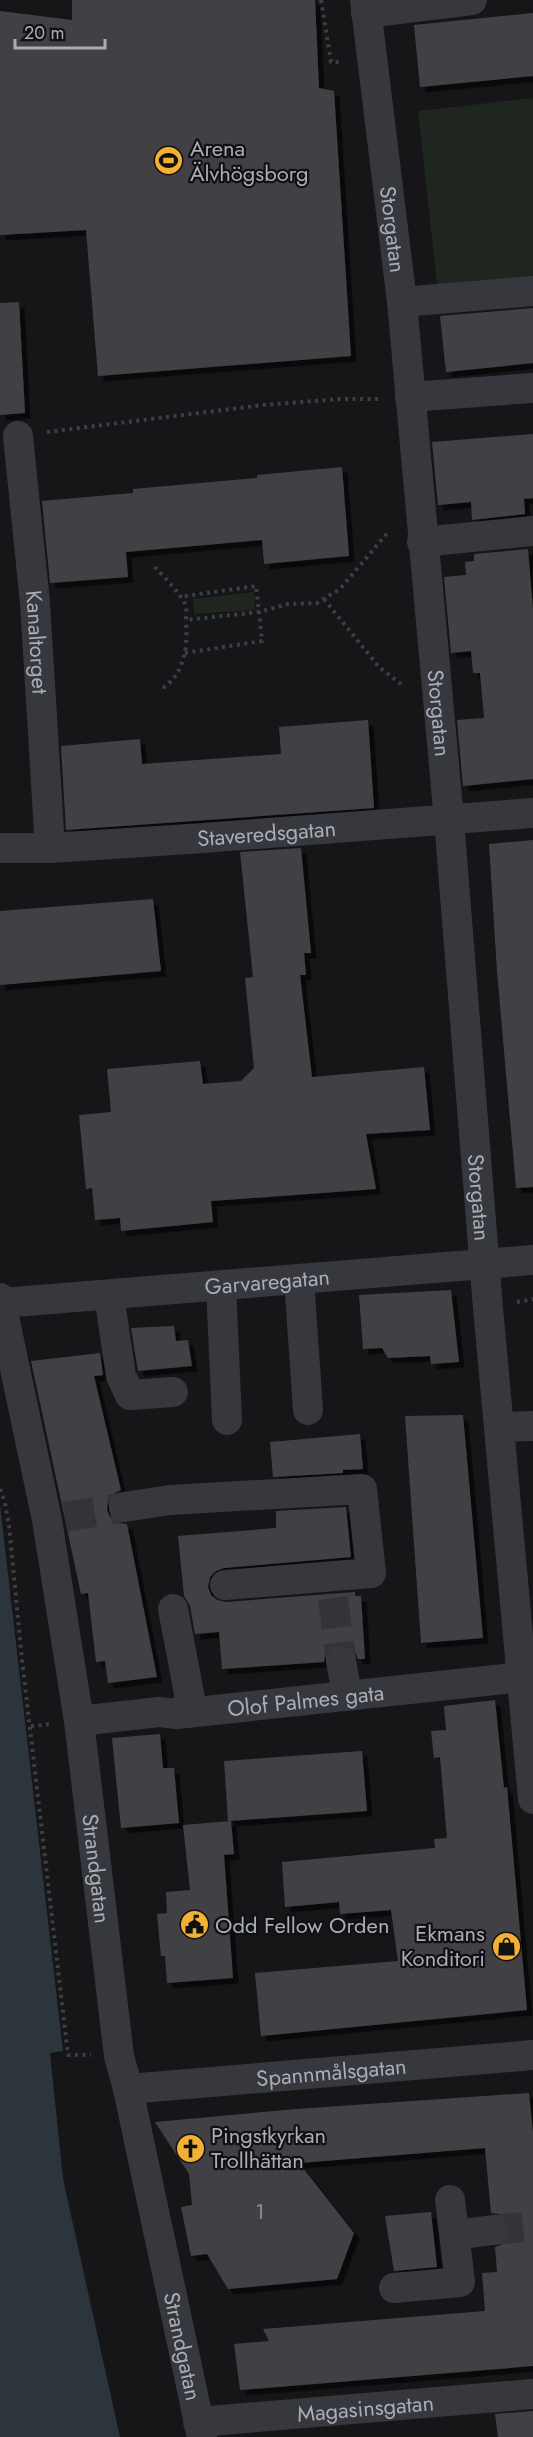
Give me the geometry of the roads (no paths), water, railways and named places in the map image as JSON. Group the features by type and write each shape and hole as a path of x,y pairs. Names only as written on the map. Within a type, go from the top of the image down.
{"street":[{"path":"366,6 472,0"},
{"name":"Storgatan","path":"366,6 402,302 449,820 499,1427 528,1676 533,1799"},
{"path":"402,302 533,291"},
{"path":"410,397 533,388"},
{"name":"Kanaltorget","path":"18,436 35,603 50,848"},
{"path":"422,542 533,531"},
{"name":"Staveredsgatan","path":"0,848 50,848 533,813"},
{"name":"Garvaregatan","path":"1,1301 221,1286 533,1260"},
{"path":"300,1279 308,1410"},
{"path":"221,1286 227,1420"},
{"path":"109,1294 122,1376 130,1395 173,1392"},
{"name":"Strandgatan","path":"1,1301 56,1519 119,2056 128,2089 200,2430"},
{"path":"499,1427 533,1426"},
{"path":"124,1507 170,1500 363,1489 371,1573 332,1587 225,1585"},
{"path":"173,1608 191,1704 177,1714"},
{"path":"341,1660 347,1694"},
{"name":"Olof Palmes gata","path":"79,1721 159,1712 177,1714 528,1676"},
{"name":"Spannmålsgatan","path":"128,2089 533,2055"},
{"path":"394,2288 460,2282 450,2200"},
{"path":"455,2235 493,2230"},
{"name":"Magasinsgatan","path":"200,2430 533,2394"}],"tunnel":[{"path":"65,1517 124,1507"},
{"path":"333,1598 341,1661"},
{"path":"493,2230 533,2226"}],"place":[{"name":"Arena Älvhögsborg","path":"169,161"},
{"name":"Odd Fellow Orden","path":"194,1925"},
{"name":"Ekmans Konditori","path":"506,1946"},
{"name":"Pingstkyrkan Trollhättan","path":"190,2148"}]}
